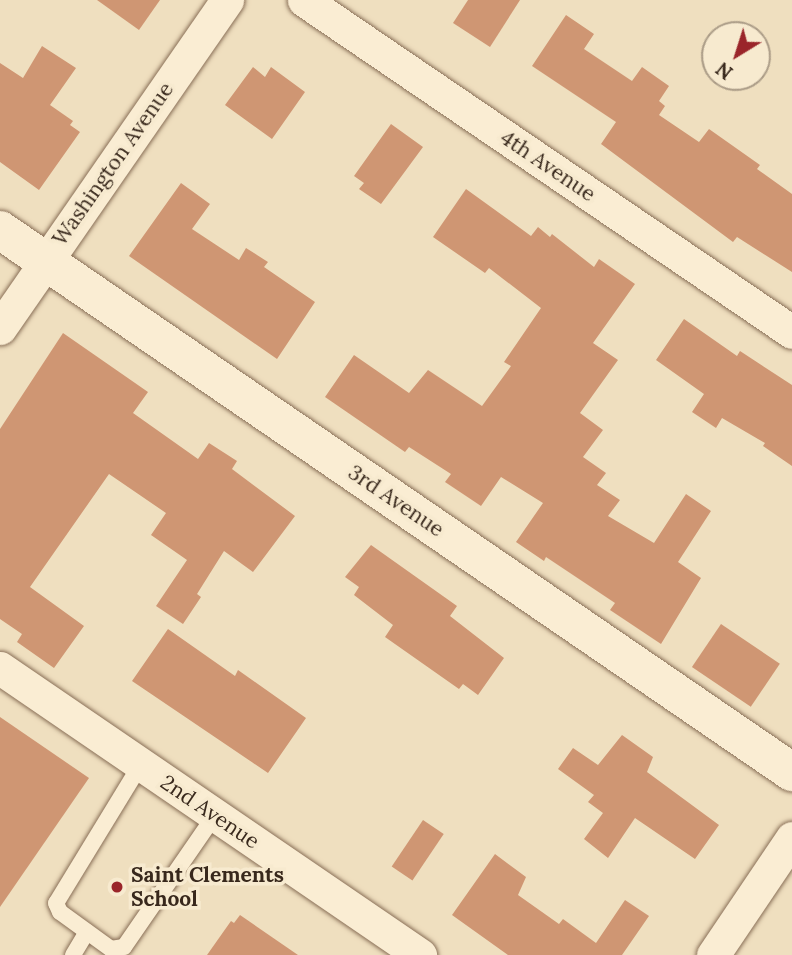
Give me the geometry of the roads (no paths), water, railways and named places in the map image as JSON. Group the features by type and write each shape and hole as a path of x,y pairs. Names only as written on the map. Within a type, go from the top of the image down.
{"street":[{"name":"Washington Avenue","path":"0,328 227,0"},
{"name":"4th Avenue","path":"303,0 792,332"},
{"name":"3rd Avenue","path":"0,230 792,772"},
{"name":"2nd Avenue","path":"0,668 420,955"},
{"path":"713,955 792,838"}],"lane":[{"path":"141,764 56,903 60,912 111,949 124,947 215,815"},
{"path":"73,955 87,932"}],"place":[{"name":"Saint Clements School","path":"117,887"}]}
